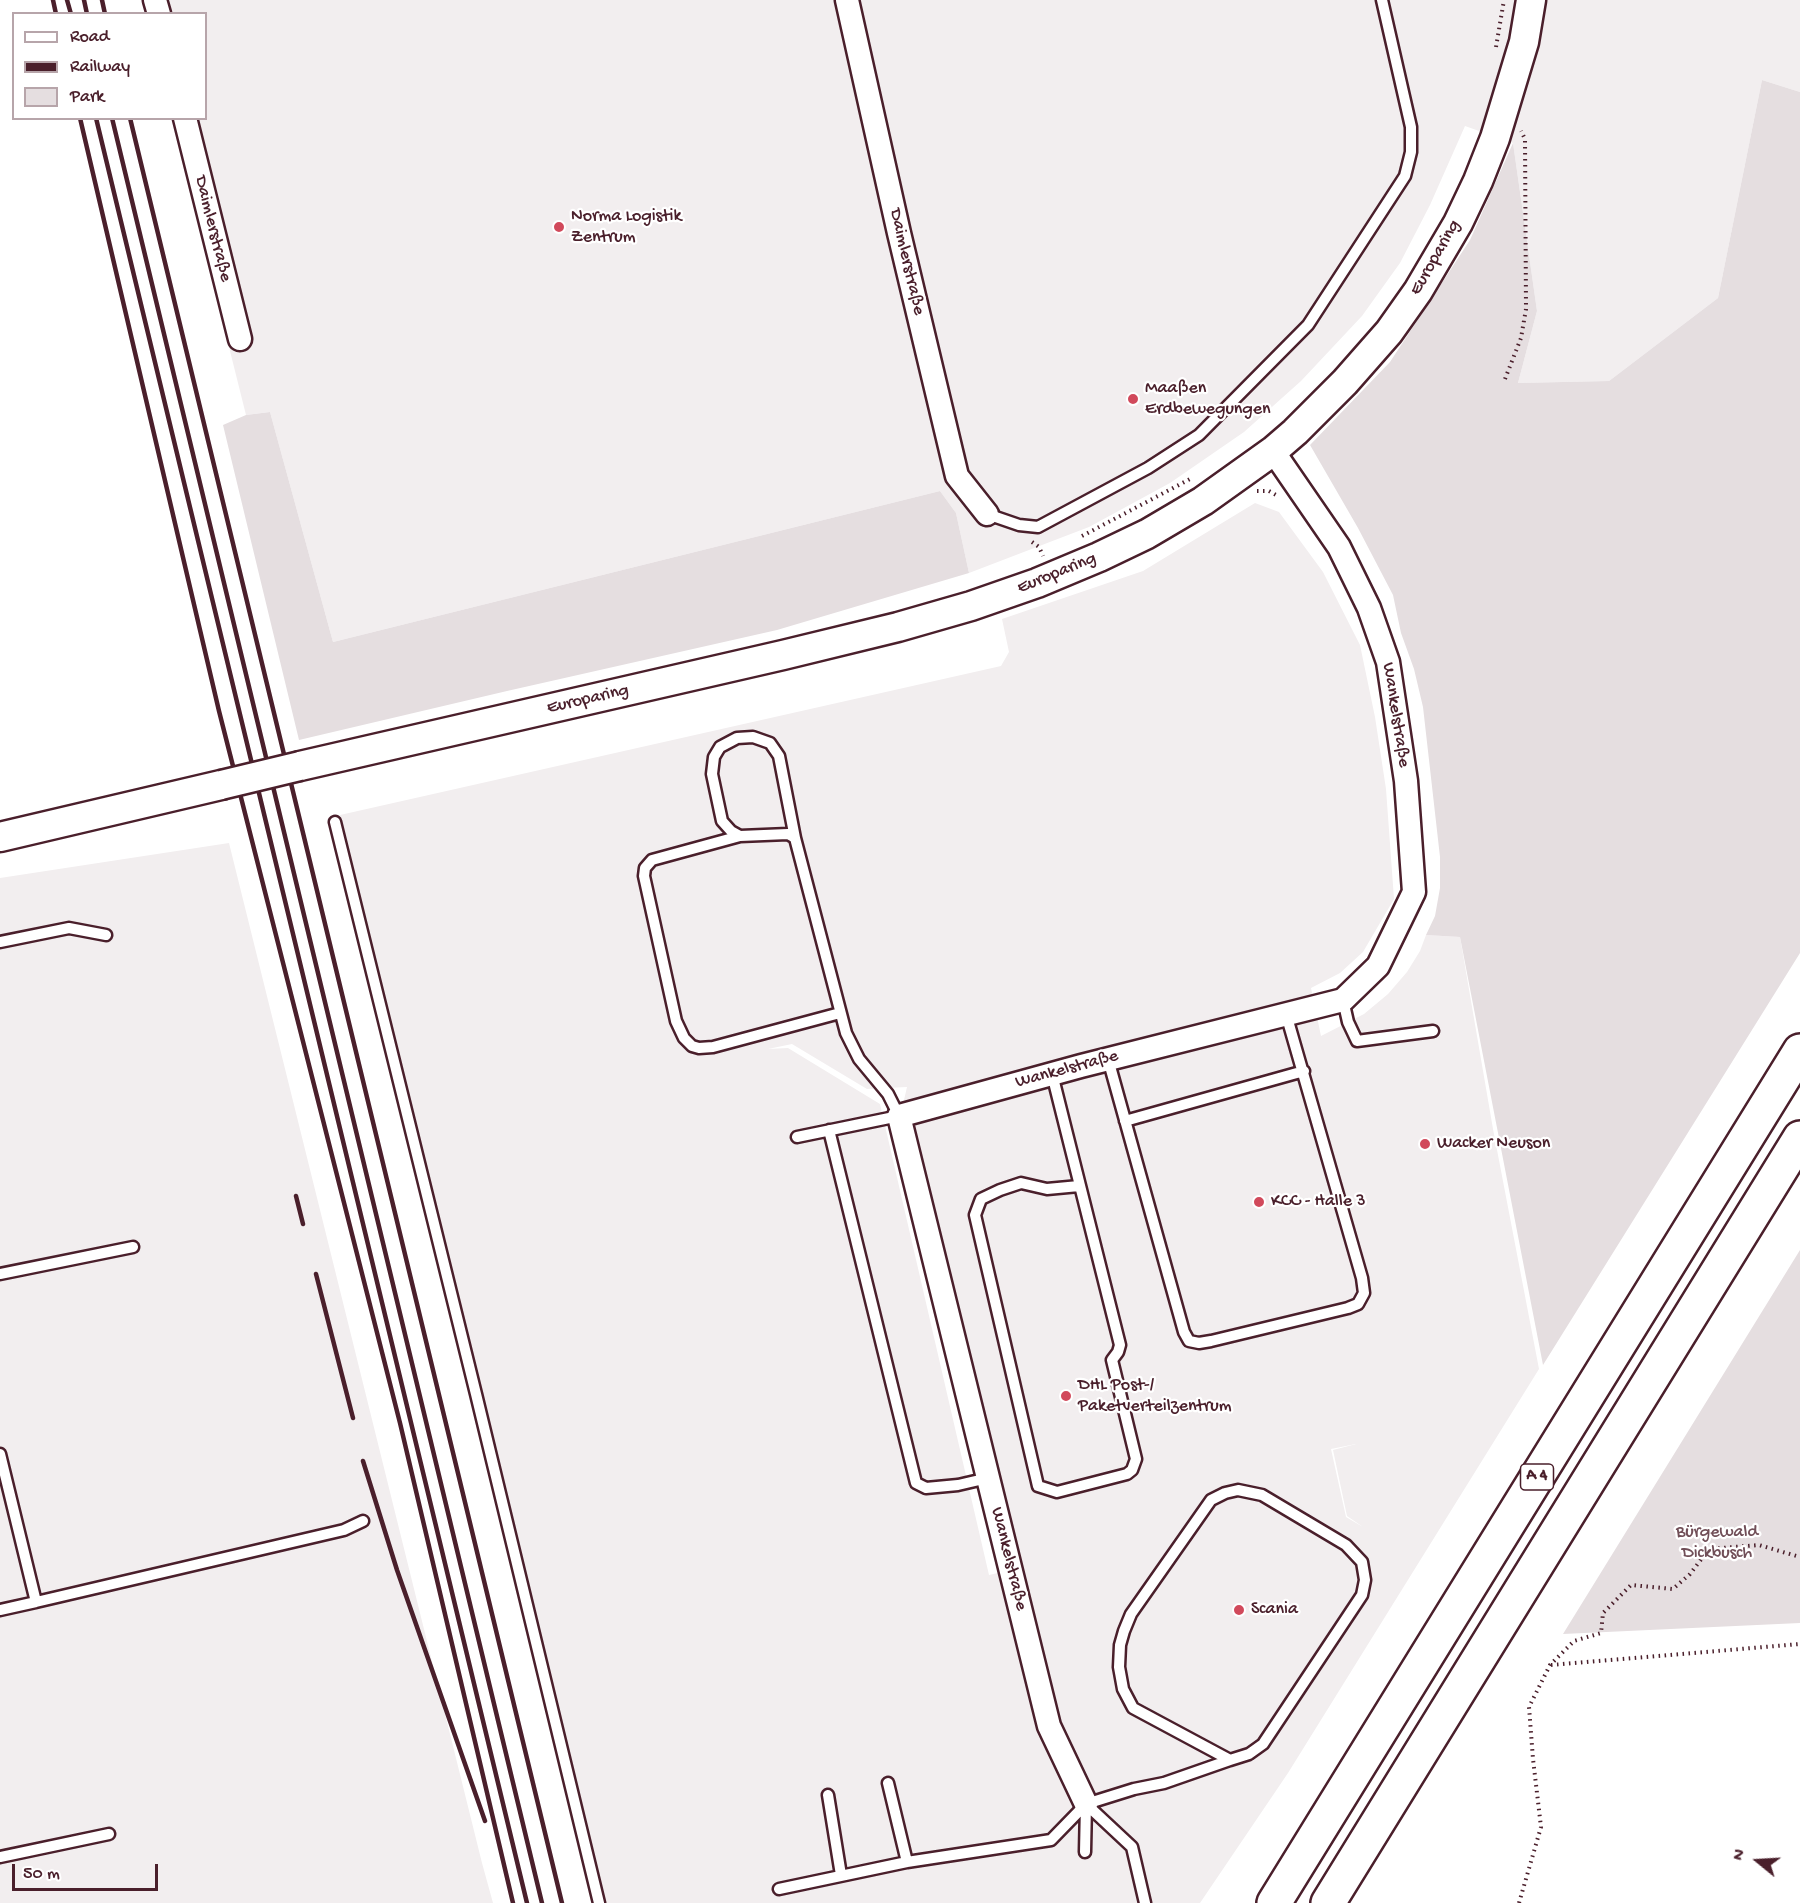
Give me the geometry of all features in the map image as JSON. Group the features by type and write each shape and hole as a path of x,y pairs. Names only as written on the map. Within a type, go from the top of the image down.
{"highway":[{"name":"A 4","path":"1274,1903 1800,1051"},
{"name":"A 4","path":"1328,1903 1800,1138"}],"street":[{"name":"Daimlerstraße","path":"847,0 957,476 987,514"},
{"name":"Europaring","path":"0,837 898,627 971,606 1047,579 1147,534 1203,501 1273,451 1345,382 1389,332 1418,291 1458,223 1478,181 1507,104 1524,42 1531,0"},
{"name":"Daimlerstraße","path":"185,120 240,339"},
{"name":"Wankelstraße","path":"1086,1804 1049,1726 899,1116 1108,1059 1343,1000 1378,966 1414,892 1406,781 1388,662 1369,608 1339,547 1273,451"}],"lane":[{"path":"987,514 1019,525 1038,527 1148,468 1199,435 1308,325 1405,176 1411,152 1411,127 1382,0"},
{"path":"740,836 731,831 722,821 712,774 714,757 720,747 737,738 753,737 770,743 779,756 795,838 846,1034 859,1059 888,1094 899,1116 797,1137"},
{"path":"335,822 474,1382 599,1903"},
{"path":"795,838 788,834 740,836 652,860 645,868 644,876 676,1021 684,1038 692,1046 699,1048 713,1047 840,1013"},
{"path":"0,942 69,928 106,935"},
{"path":"1343,1000 1348,1022 1357,1041 1433,1030"},
{"path":"1108,1059 1184,1332 1189,1341 1199,1343 1211,1341 1348,1308 1358,1304 1364,1293 1362,1278 1287,1014"},
{"path":"1125,1121 1304,1071"},
{"path":"1052,1074 1120,1345 1112,1360 1136,1459 1132,1470 1126,1474 1057,1492 1038,1486 975,1215 981,1199 1021,1183 1047,1189 1079,1186"},
{"path":"829,1130 916,1483 926,1488 958,1485 988,1478"},
{"path":"0,1274 133,1247"},
{"path":"0,1454 36,1602"},
{"path":"779,1889 907,1862 1052,1840 1086,1804 1134,1789 1164,1783 1249,1754 1263,1744 1362,1595 1365,1580 1362,1562 1347,1545 1262,1495 1238,1490 1225,1493 1212,1500 1131,1614 1120,1645 1119,1667 1123,1689 1133,1708 1230,1760"},
{"path":"0,1610 344,1530 363,1521"},
{"path":"888,1783 907,1862"},
{"path":"828,1795 841,1875"},
{"path":"1085,1852 1086,1804"},
{"path":"1086,1804 1132,1847 1144,1903"},
{"path":"0,1857 109,1834"}],"path":[{"path":"1494,56 1504,0"},
{"path":"1505,379 1521,338 1526,309 1525,139 1507,104"},
{"path":"1074,541 1194,476"},
{"path":"1044,557 1054,552"},
{"path":"1519,1903 1541,1827 1528,1707 1550,1665 1574,1641 1601,1633 1603,1613 1631,1585 1672,1589 1690,1574 1709,1548 1759,1545 1800,1557"},
{"path":"1550,1665 1800,1644"}],"shaded area":[{"path":"142,0 1800,0 1800,92 1762,80 1718,298 1609,381 1518,383 1537,311 1513,143 1465,126 1430,205 1400,263 1362,316 1301,381 1244,432 1170,483 1089,527 969,573 956,513 940,491 333,642 270,412 246,415 172,120 207,120 207,12 145,12"},
{"path":"1255,503 1279,512 1323,572 1360,645 1375,717 1386,789 1394,899 1363,952 1340,973 1311,988 1321,1036 1364,1014 1388,994 1407,972 1420,951 1426,935 1460,937 1493,1129 1539,1369 1288,1773 1200,1903 606,1903 548,1679 340,815 1001,666 1009,652 1002,619 1143,571","holes":["792,1044 867,1089 907,1087 904,1100 1020,1568 989,1575 880,1104 788,1048 768,1049","1356,1444 1333,1450 1347,1516 1363,1527 1346,1517 1331,1449"]},
{"path":"229,843 493,1903 0,1903 0,878"}],"green space":[{"path":"1762,80 1800,92 1800,953 1543,1365 1460,937 1426,935 1435,916 1440,888 1440,857 1423,707 1414,669 1401,633 1393,595 1358,528 1310,445 1390,362 1470,240 1513,143 1537,311 1518,383 1609,381 1718,298"},
{"path":"270,412 333,642 940,491 956,513 969,573 777,630 299,740 223,425 246,415"},
{"name":"Bürgewald Dickbusch","path":"1800,1250 1800,1623 1563,1634"}],"railway":[{"path":"53,0 56,12"},
{"path":"67,0 70,12"},
{"path":"84,0 87,12"},
{"path":"102,0 105,12"},
{"path":"80,120 219,711 400,1423 513,1903"},
{"path":"96,120 527,1903"},
{"path":"112,120 542,1903"},
{"path":"130,120 562,1903"},
{"path":"296,1196 303,1224"},
{"path":"316,1274 353,1418"},
{"path":"363,1461 397,1570 485,1821"}],"place":[{"name":"Norma Logistik Zentrum","path":"559,227"},
{"name":"Maaßen Erdbewegungen","path":"1133,399"},
{"name":"Wacker Neuson","path":"1425,1144"},
{"name":"KCC - Halle 3","path":"1259,1202"},
{"name":"DHL Post-/ Paketverteilzentrum","path":"1066,1396"},
{"name":"Scania","path":"1239,1610"}]}
